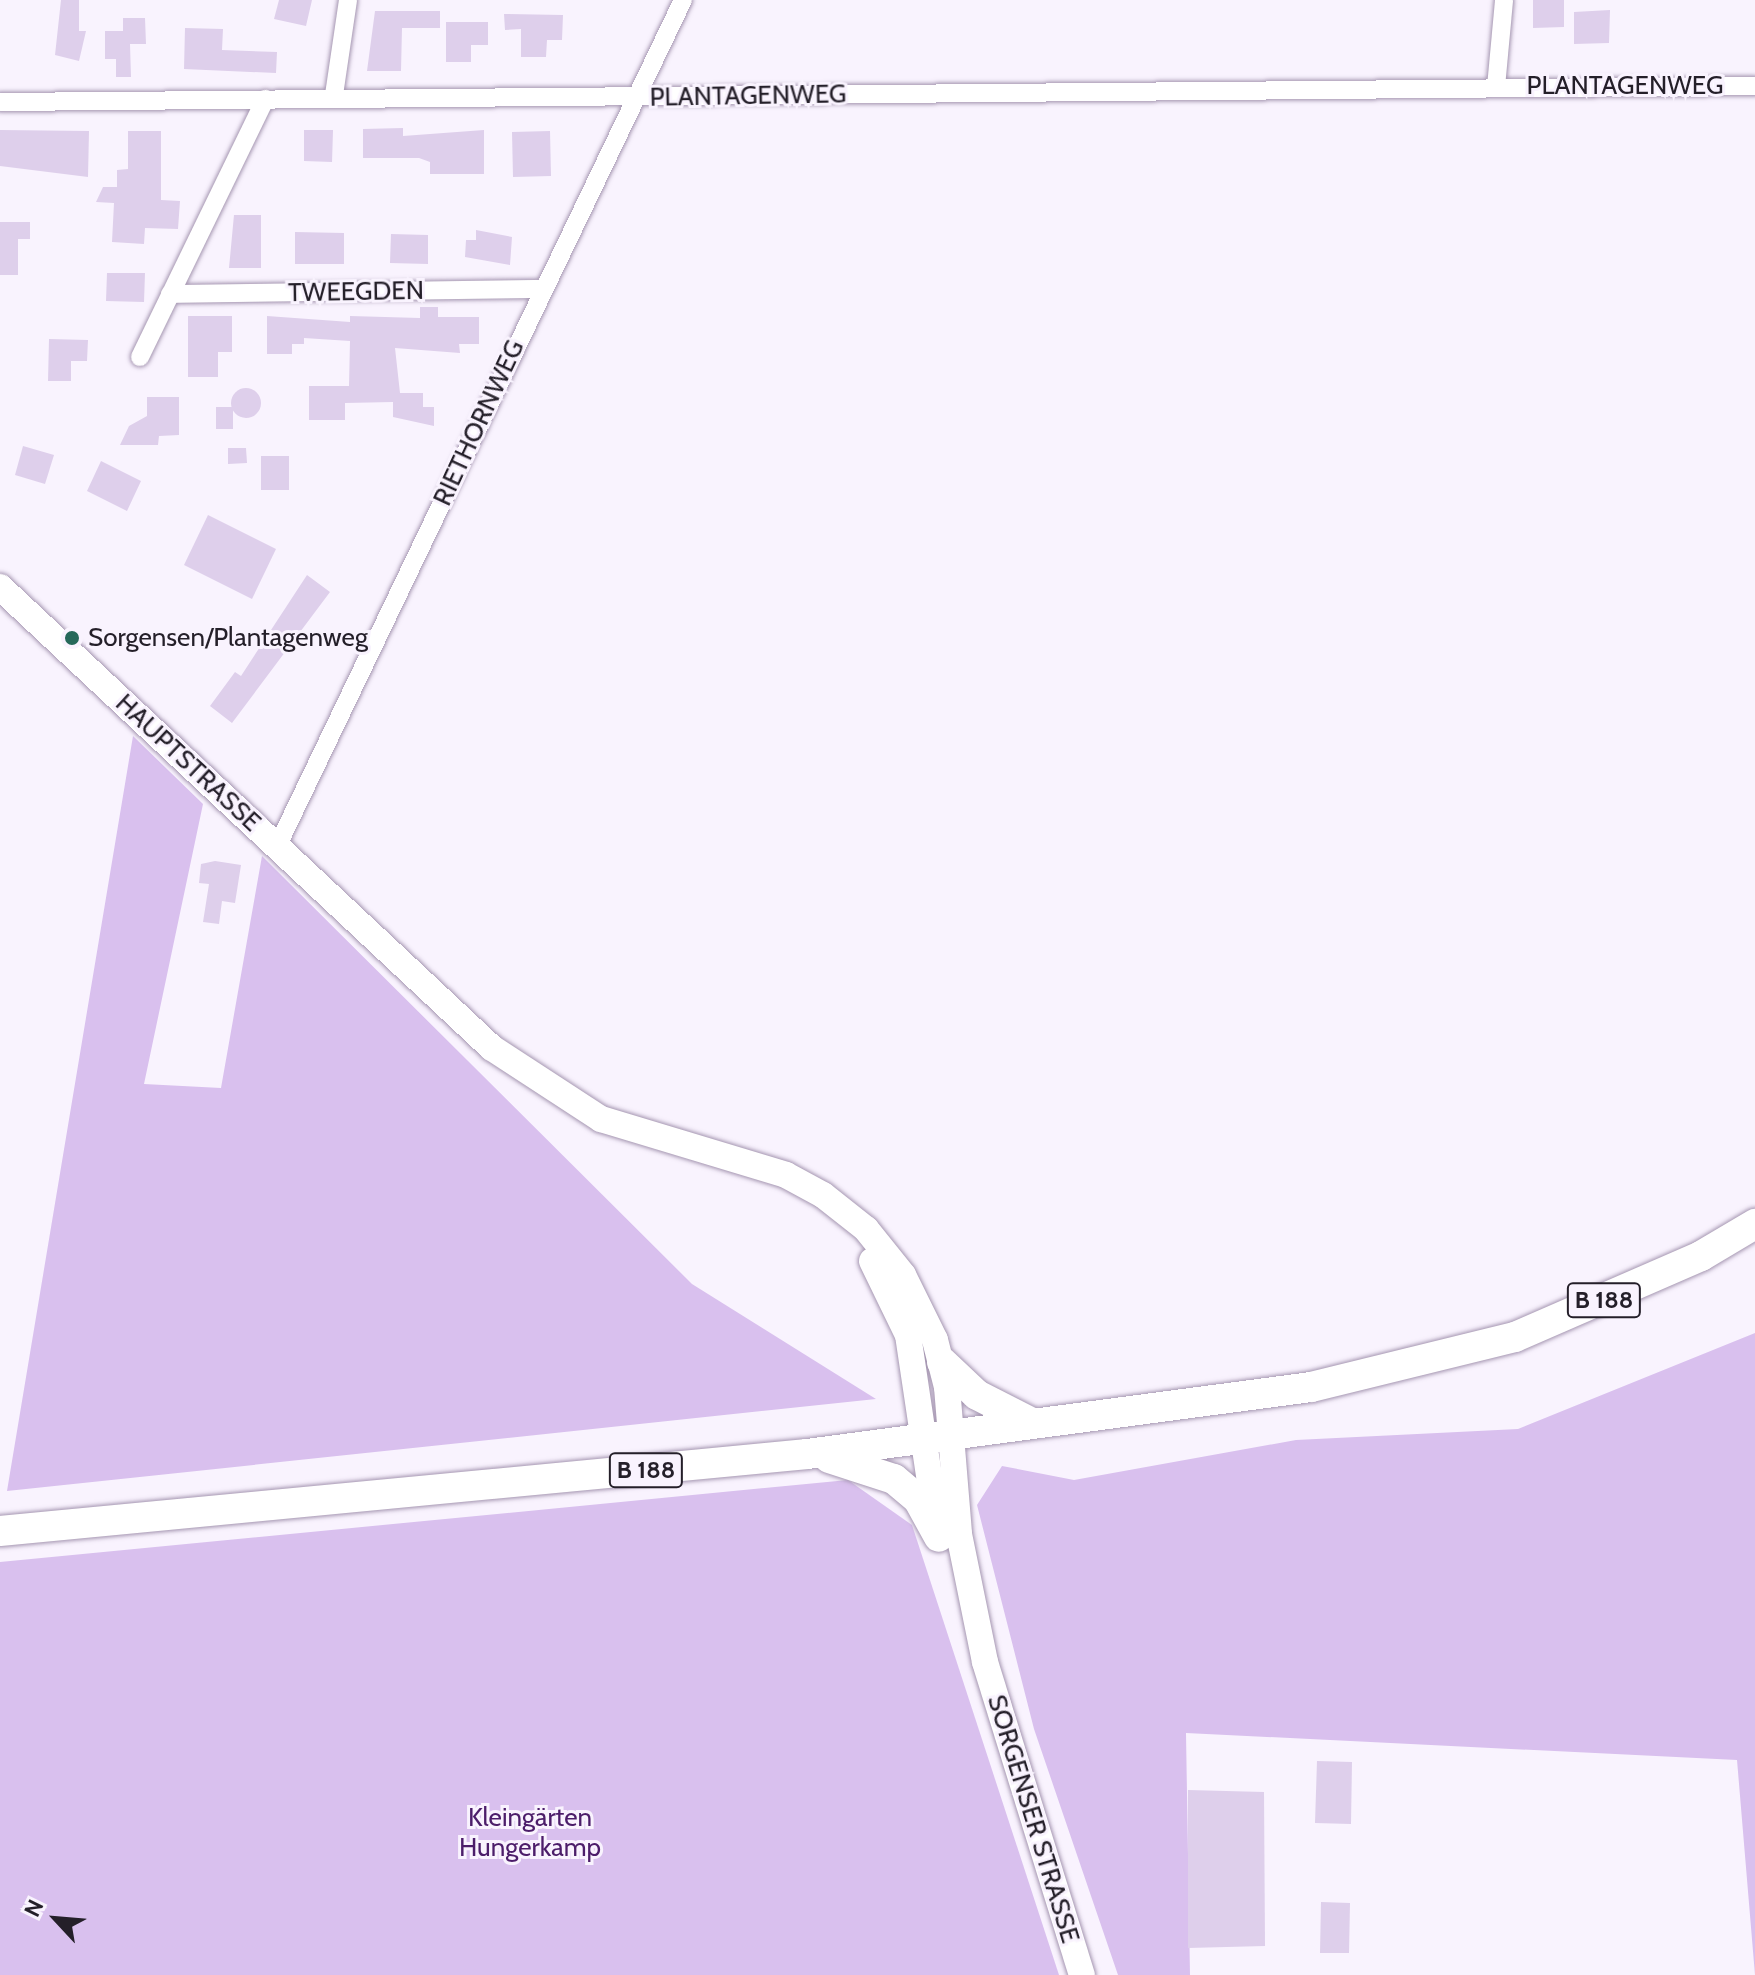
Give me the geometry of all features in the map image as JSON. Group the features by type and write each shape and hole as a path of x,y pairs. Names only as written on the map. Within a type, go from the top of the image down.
{"main road":[{"name":"HAUPTSTRASSE","path":"0,587 492,1048 561,1097 601,1119 736,1160"},
{"path":"736,1160 786,1175 866,1229 903,1275 942,1362 959,1534 985,1662"},
{"path":"736,1160 817,1205 856,1239 888,1283 908,1335 920,1439 939,1537"},
{"name":"B 188","path":"0,1531 807,1454 1256,1396 1444,1357 1602,1301 1755,1224"},
{"path":"942,1362 977,1395 1032,1423"},
{"path":"807,1454 894,1479 918,1499 939,1537 985,1662"},
{"name":"SORGENSER STRASSE","path":"985,1662 1082,1975"}],"street":[{"path":"334,95 348,0"},
{"name":"RIETHORNWEG","path":"277,847 633,97 683,0"},
{"name":"PLANTAGENWEG","path":"1496,87 1504,0"},
{"name":"PLANTAGENWEG","path":"0,102 265,99 334,95 633,97 1755,86"},
{"path":"140,357 265,99"},
{"name":"TWEEGDEN","path":"170,294 542,289"}],"green space":[{"path":"133,736 203,804 144,1084 221,1088 262,856 692,1284 876,1399 7,1491"},
{"path":"1755,1333 1755,1975 1737,1760 1186,1733 1190,1975 1118,1975 1034,1729 977,1505 1002,1466 1074,1480 1296,1440 1518,1429"},
{"name":"Kleingärten Hungerkamp","path":"848,1480 912,1525 1059,1975 0,1975 0,1562"}],"building":[{"path":"61,0 79,0 79,31 86,31 79,61 55,55"},
{"path":"279,0 312,0 306,26 274,19"},
{"path":"1533,0 1564,0 1564,27 1533,28"},
{"path":"1610,10 1609,43 1574,44 1574,12"},
{"path":"375,11 440,11 440,28 402,28 401,71 367,71"},
{"path":"504,14 563,15 562,40 547,40 546,57 521,57 521,29 505,30"},
{"path":"123,18 145,18 146,44 130,44 131,77 116,77 116,59 105,59 105,31 123,31"},
{"path":"446,22 488,22 488,45 471,45 471,62 446,62"},
{"path":"185,28 223,29 222,50 277,52 276,73 184,69"},
{"path":"403,128 403,136 484,130 484,174 430,174 430,162 419,158 363,158 363,129"},
{"path":"0,130 89,131 88,177 0,166"},
{"path":"304,130 333,130 332,162 304,161"},
{"path":"128,131 161,131 161,200 180,201 178,229 145,228 144,244 112,242 114,203 96,202 103,187 117,187 117,170 128,169"},
{"path":"550,131 551,176 513,177 512,132"},
{"path":"234,215 261,215 261,268 229,268"},
{"path":"0,222 30,222 30,239 18,239 18,275 0,275"},
{"path":"476,230 512,237 510,265 465,257 466,240 476,240"},
{"path":"295,232 344,233 344,264 295,264"},
{"path":"391,234 428,235 428,264 390,263"},
{"path":"107,273 145,273 144,302 106,301"},
{"path":"420,307 438,307 438,317 479,317 479,344 459,344 460,353 395,348 400,393 423,393 423,407 434,407 434,426 393,417 393,402 345,403 345,420 309,420 309,386 349,386 350,341 304,338 304,344 292,344 292,354 267,354 267,316 350,322 350,316 420,318"},
{"path":"188,316 232,316 232,352 218,352 218,377 188,377"},
{"path":"49,339 88,340 87,361 71,361 71,381 48,381"},
{"path":"246,388 257,392 261,403 257,414 246,418 235,414 231,403 235,392"},
{"path":"147,397 179,397 179,435 159,436 158,445 120,445 129,426 147,416"},
{"path":"216,407 233,407 233,429 216,429"},
{"path":"23,446 54,455 45,484 15,475"},
{"path":"228,448 246,448 247,463 228,464"},
{"path":"261,456 289,456 289,490 261,490"},
{"path":"101,461 141,481 127,511 87,491"},
{"path":"208,515 276,549 252,599 184,565"},
{"path":"307,575 330,592 232,723 210,706 235,672 241,676"},
{"path":"215,861 241,865 235,903 222,901 219,924 203,922 209,884 199,883 201,864"},
{"path":"1317,1761 1352,1762 1351,1824 1315,1823"},
{"path":"1188,1790 1264,1792 1265,1946 1188,1948"},
{"path":"1321,1902 1350,1903 1349,1953 1320,1953"}],"place":[{"name":"Sorgensen/Plantagenweg","path":"72,638"}]}
